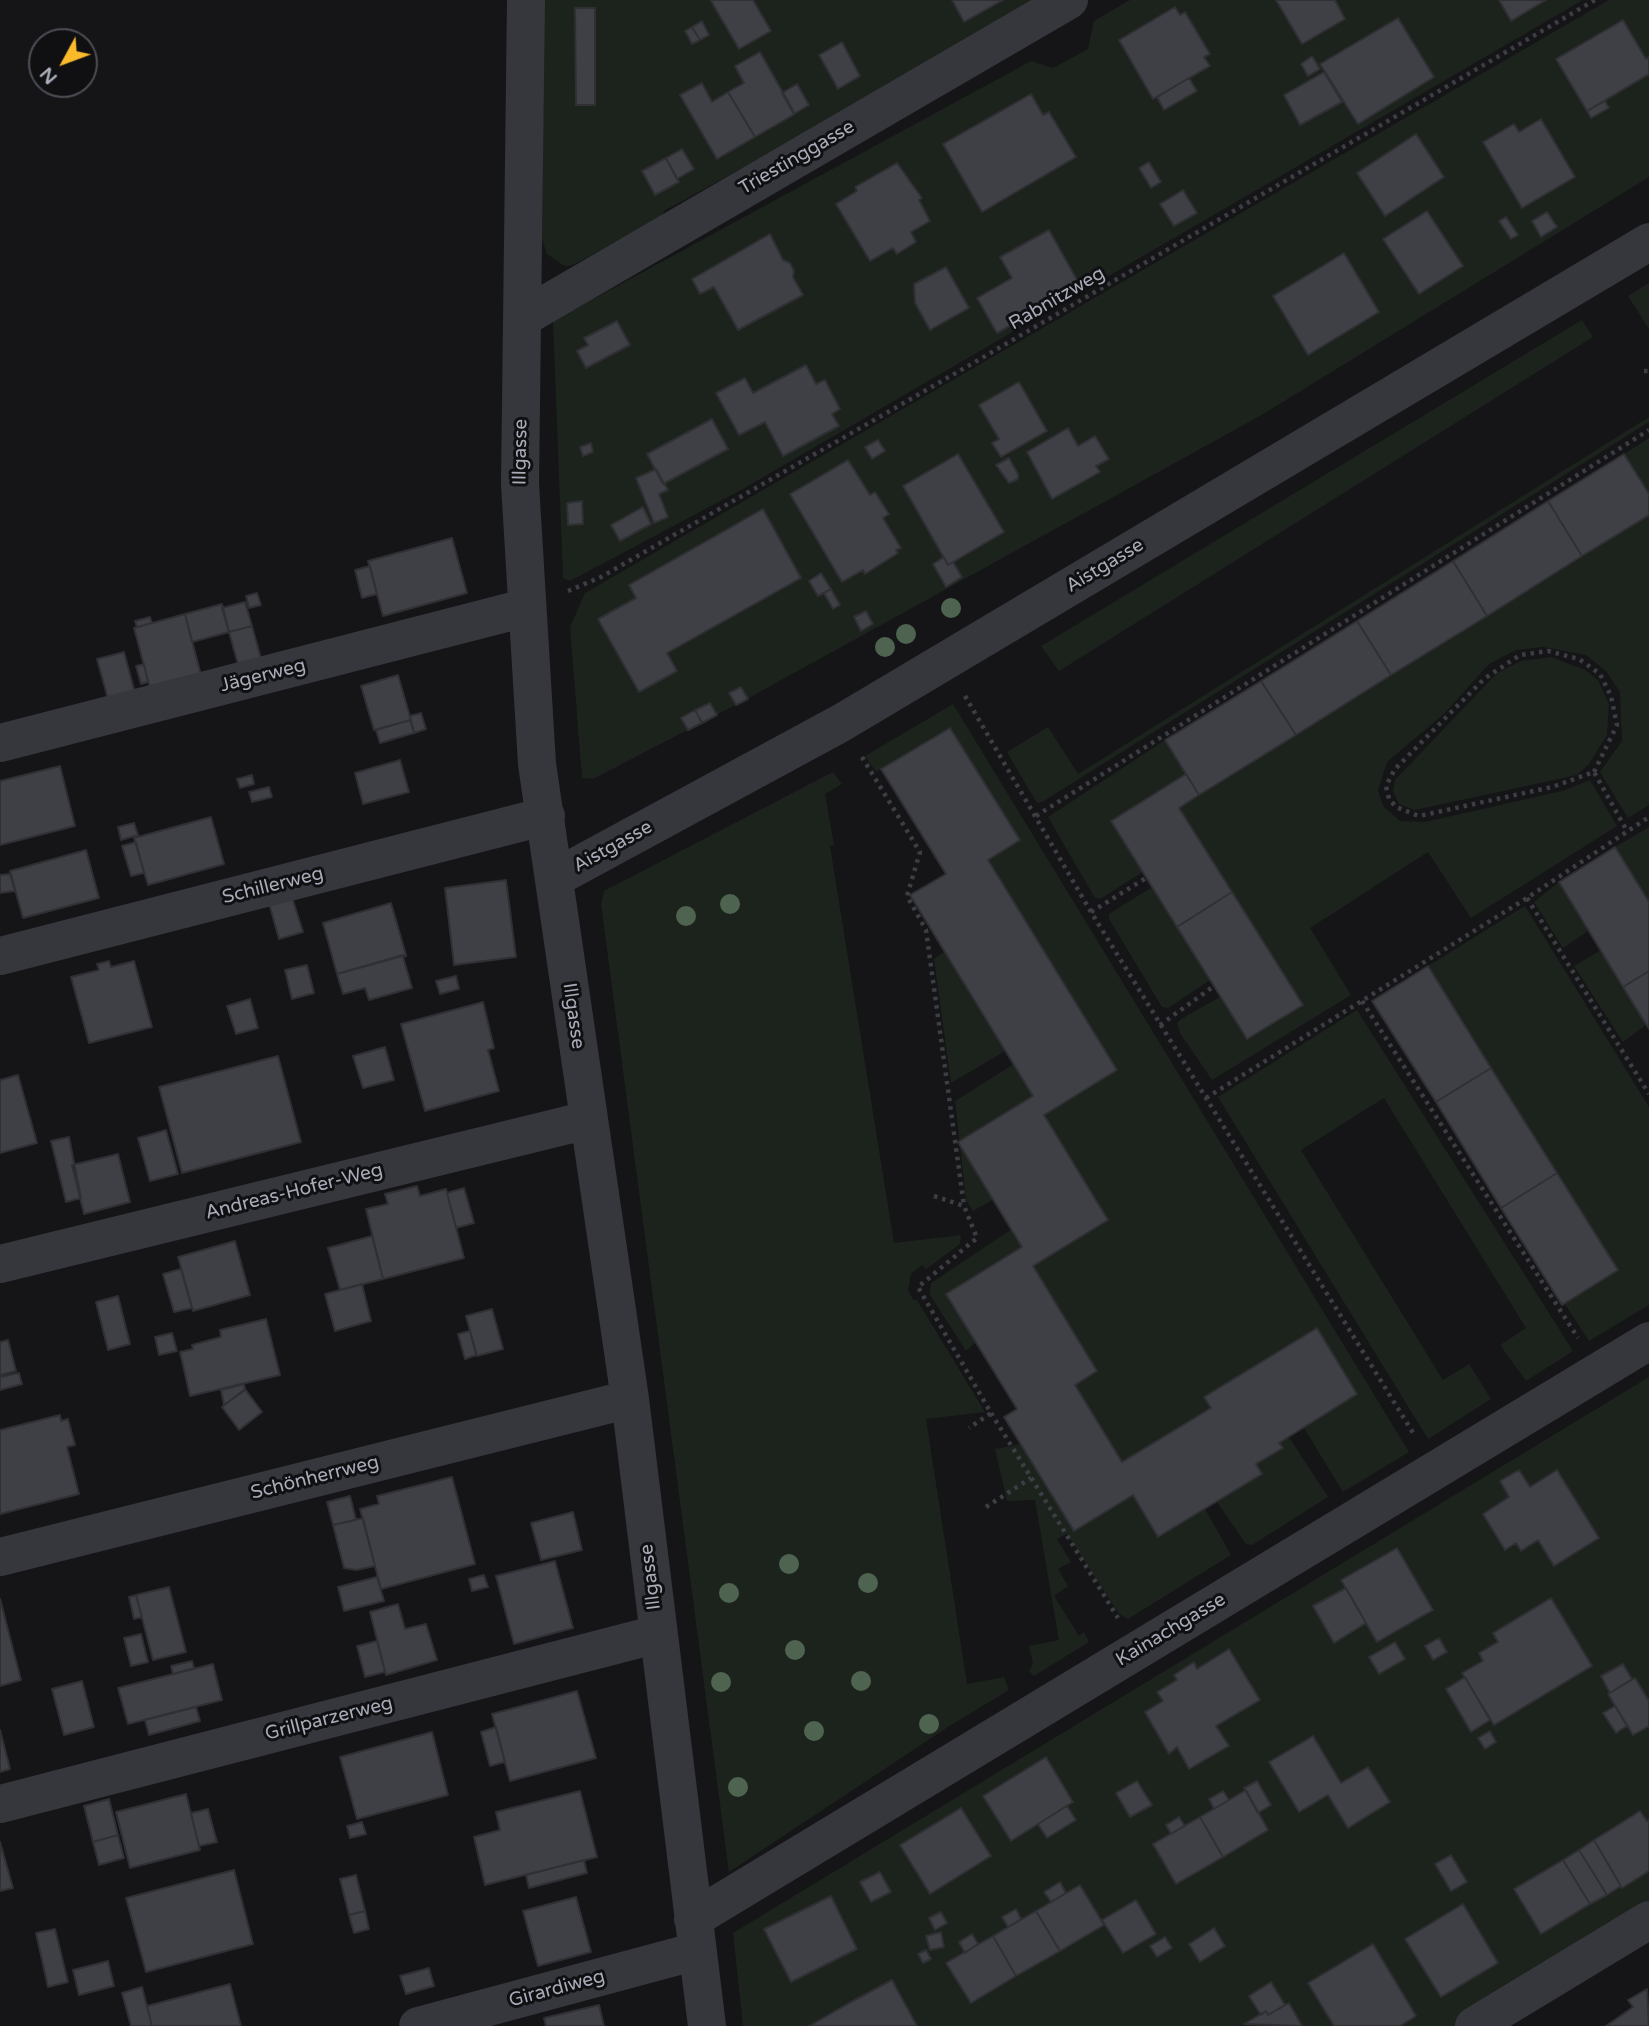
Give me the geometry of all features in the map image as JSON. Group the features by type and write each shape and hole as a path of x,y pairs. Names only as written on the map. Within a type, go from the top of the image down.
{"street":[{"name":"Illgasse","path":"526,0 520,484 537,764 629,1399 707,2026"},
{"name":"Triestinggasse","path":"524,317 1069,0"},
{"name":"Aistgasse","path":"555,878 841,723 1649,242"},
{"name":"Jägerweg","path":"0,743 526,608"},
{"name":"Schillerweg","path":"0,956 546,817"},
{"name":"Andreas-Hofer-Weg","path":"0,1264 587,1120"},
{"name":"Kainachgasse","path":"695,1935 1138,1650 1649,1341"},
{"name":"Schönherrweg","path":"0,1557 629,1399"},
{"name":"Grillparzerweg","path":"0,1804 658,1634"},
{"path":"1474,2026 1649,1920"},
{"name":"Girardiweg","path":"418,2026 695,1935"}],"path":[{"name":"Rabnitzweg","path":"526,608 601,577 1595,0"},
{"path":"1037,816 1649,430"},
{"path":"1548,651 1579,659 1600,674 1612,696 1617,725 1594,772 1552,788 1419,816 1396,807 1389,799 1386,786 1395,769 1484,678 1520,655 1548,651"},
{"path":"945,662 1091,912 1436,1469"},
{"path":"841,723 920,852 907,896 926,930 964,1206 976,1238 918,1287 1031,1478 1138,1650"},
{"path":"1594,772 1628,831"},
{"path":"1206,1098 1527,898 1649,817"},
{"path":"1091,912 1146,878"},
{"path":"1527,898 1649,1094"},
{"path":"1160,1025 1214,986"},
{"path":"1362,1001 1599,1371"},
{"path":"934,1196 964,1206"},
{"path":"969,1428 992,1413"},
{"path":"986,1507 1031,1478"}],"shaded area":[{"path":"544,0 1048,0 664,211 663,217 571,266 563,265 547,254 542,239"},
{"path":"1130,0 1583,0 741,490 570,581 563,578 553,321 1031,61 1053,68 1088,49 1094,21"},
{"path":"1609,0 1649,0 1649,177 1260,416 747,699 593,779 582,778 570,627 585,593"},
{"path":"1649,283 1649,329 1628,296"},
{"path":"1582,320 1593,337 1059,671 1041,646"},
{"path":"1649,417 1649,422 1042,802 1037,803 1007,752 1048,727 1078,774"},
{"path":"1649,438 1649,494 1624,454"},
{"path":"1649,515 1649,805 1628,818 1600,772 1622,741 1620,692 1606,671 1586,655 1543,647 1516,650 1489,664 1444,714 1387,762 1378,790 1383,806 1400,821 1425,822 1562,791 1590,780 1617,826 1471,918 1428,852 1310,928 1351,995 1212,1080 1180,1033 1177,1023 1181,1019 1220,997 1247,1039 1302,1005 1179,808"},
{"path":"1551,657 1585,670 1598,680 1609,704 1607,735 1589,764 1577,775 1415,810 1399,804 1393,791 1395,780 1497,673 1521,661"},
{"path":"953,704 1409,1452 1343,1492 1304,1428 1357,1394 1317,1328 1205,1398 1211,1408 1122,1462 1075,1385 1097,1371 1033,1266 1108,1220 1044,1115 1117,1069 988,860 1019,840 950,728 876,772 865,756"},
{"path":"1165,740 1186,774 1111,821 1143,872 1100,899 1095,898 1048,817"},
{"path":"833,772 842,784 825,794 834,845 830,846 894,1243 961,1235 960,1244 926,1269 922,1265 911,1274 908,1290 913,1300 917,1300 985,1412 926,1419 967,1684 1004,1677 1009,1690 951,1725 729,1872 601,904 604,891"},
{"path":"1649,827 1649,902 1615,847"},
{"path":"1559,882 1588,931 1563,948 1534,902"},
{"path":"1152,887 1210,980 1168,1008 1162,1007 1109,919 1109,914"},
{"path":"1525,906 1649,1107 1649,1305 1589,1341 1564,1303 1618,1270 1428,966"},
{"path":"1601,950 1646,1025 1623,1042 1574,966"},
{"path":"944,952 1005,1051 951,1083 934,959"},
{"path":"1357,1010 1573,1351 1526,1381 1500,1345 1526,1328 1384,1098 1301,1150 1443,1380 1469,1364 1491,1399 1428,1439 1218,1097"},
{"path":"1014,1064 1033,1096 994,1199 973,1211 966,1200 955,1101"},
{"path":"1012,1229 1022,1247 946,1294 976,1342 966,1351 930,1295 931,1283"},
{"path":"1649,1377 1649,1917 1461,2026 743,2026 733,1933"},
{"path":"1289,1437 1328,1497 1252,1545 1246,1544 1217,1502 1261,1474 1256,1464 1283,1448 1279,1443"},
{"path":"1021,1444 1133,1495 1158,1537 1205,1509 1231,1555 1128,1619 1119,1614 1067,1534 1057,1539 1071,1562 1058,1569 1068,1586 1054,1596 1079,1636 1084,1632 1089,1642 1034,1676 1029,1671 1033,1664 1029,1646 1059,1640 1035,1500 1007,1501 995,1449"}],"building":[{"path":"753,0 771,31 739,49 711,1"},
{"path":"952,0 1003,0 964,22"},
{"path":"1276,0 1335,0 1345,19 1302,44"},
{"path":"1499,0 1546,0 1511,21"},
{"path":"1175,7 1180,15 1185,12 1210,54 1204,57 1210,66 1153,99 1119,40"},
{"path":"575,8 595,8 595,105 576,105"},
{"path":"1398,18 1434,77 1358,124 1320,64"},
{"path":"1623,20 1646,59 1649,57 1649,74 1587,111 1556,59"},
{"path":"702,21 709,35 700,40 692,27"},
{"path":"692,27 700,40 692,44 685,31"},
{"path":"842,42 860,76 838,89 819,55"},
{"path":"760,52 795,114 755,137 728,92 744,83 735,66"},
{"path":"1312,56 1320,69 1308,76 1301,64"},
{"path":"1324,72 1342,102 1300,125 1284,95"},
{"path":"1189,78 1197,91 1164,110 1157,97"},
{"path":"702,83 712,102 728,92 755,137 717,159 680,95"},
{"path":"797,84 809,105 794,114 782,93"},
{"path":"1031,94 1043,115 1049,112 1076,157 982,212 943,144"},
{"path":"1605,101 1609,108 1591,118 1587,111"},
{"path":"1541,119 1575,177 1522,208 1483,142 1514,124 1519,132"},
{"path":"1416,134 1444,177 1385,216 1357,173"},
{"path":"682,149 694,169 677,179 666,158"},
{"path":"666,158 679,182 655,195 642,171"},
{"path":"1149,162 1161,182 1151,188 1139,168"},
{"path":"897,163 922,198 919,200 930,221 911,232 916,242 897,254 893,248 870,261 836,204 857,191 855,187"},
{"path":"1183,190 1197,213 1174,226 1160,204"},
{"path":"1427,211 1463,266 1419,294 1383,239"},
{"path":"1547,212 1557,227 1541,237 1532,221"},
{"path":"1506,217 1518,235 1511,239 1499,221"},
{"path":"1049,230 1081,287 997,333 977,298 1012,278 1000,257"},
{"path":"770,234 783,260 790,263 794,271 793,277 803,295 738,330 714,287 700,294 692,279"},
{"path":"1344,253 1379,312 1308,355 1273,296"},
{"path":"946,267 969,308 930,330 915,303 914,284"},
{"path":"617,321 630,345 586,368 577,351 588,345 584,338"},
{"path":"806,365 816,384 825,380 840,409 832,414 839,426 783,456 765,422 739,435 716,393 745,378 753,393"},
{"path":"1019,382 1047,431 1001,457 992,443 999,439 979,405"},
{"path":"712,419 728,449 663,484 647,454"},
{"path":"1068,428 1078,446 1095,436 1109,459 1096,466 1100,472 1052,499 1027,452"},
{"path":"878,440 885,451 872,459 865,447"},
{"path":"591,443 593,452 583,456 580,447"},
{"path":"958,454 1004,532 948,565 903,486"},
{"path":"1624,454 1649,494 1649,515 1582,556 1548,501"},
{"path":"1009,458 1018,479 1009,483 996,465"},
{"path":"848,460 870,495 875,492 889,514 883,518 901,548 896,550 898,553 865,574 863,570 842,582 790,494"},
{"path":"656,469 668,490 659,494 668,517 654,523 636,478"},
{"path":"582,501 583,524 568,525 567,503"},
{"path":"1548,501 1582,556 1487,616 1453,561"},
{"path":"643,507 651,524 620,541 611,525"},
{"path":"763,509 801,578 667,653 677,671 639,692 598,619 636,598 629,585"},
{"path":"452,538 467,593 383,616 368,561"},
{"path":"944,557 948,565 953,562 962,577 946,587 933,564"},
{"path":"1453,561 1487,616 1391,675 1357,621"},
{"path":"370,566 377,594 362,598 355,570"},
{"path":"821,573 831,589 818,596 809,581"},
{"path":"831,589 840,605 833,609 824,593"},
{"path":"257,593 261,605 249,608 246,596"},
{"path":"245,602 252,626 229,632 222,608"},
{"path":"222,604 229,632 192,642 185,614"},
{"path":"866,611 873,624 861,631 854,617"},
{"path":"185,614 201,675 150,688 134,628"},
{"path":"150,617 152,623 137,627 135,621"},
{"path":"1357,621 1391,675 1296,735 1261,681"},
{"path":"252,626 262,662 239,668 229,632"},
{"path":"124,652 135,693 108,699 97,659"},
{"path":"144,664 148,682 141,684 136,666"},
{"path":"398,675 411,720 374,730 361,686"},
{"path":"1261,681 1296,735 1199,795 1165,740"},
{"path":"741,687 748,699 736,705 729,693"},
{"path":"710,703 717,715 702,723 695,710"},
{"path":"695,710 702,723 688,730 681,718"},
{"path":"421,713 426,729 414,733 410,716"},
{"path":"410,720 414,733 380,743 376,730"},
{"path":"950,728 1020,840 988,860 1117,1070 1044,1115 1108,1220 1033,1266 1097,1371 1075,1385 1122,1462 1211,1408 1204,1397 1317,1328 1357,1394 1279,1443 1283,1448 1256,1464 1262,1474 1158,1537 1133,1495 1074,1531 1004,1417 1017,1409 946,1294 1022,1247 958,1142 1033,1096 910,895 946,874 881,769"},
{"path":"400,760 409,792 363,804 355,773"},
{"path":"60,766 75,826 0,845 0,781"},
{"path":"1186,774 1199,795 1179,808 1232,892 1177,927 1111,821"},
{"path":"252,775 254,784 240,788 237,779"},
{"path":"269,787 272,797 252,802 249,792"},
{"path":"211,817 224,864 148,885 134,838"},
{"path":"134,823 138,835 121,840 118,827"},
{"path":"136,842 144,873 131,876 122,846"},
{"path":"1615,847 1649,902 1649,971 1623,987 1559,882"},
{"path":"86,850 99,898 23,918 10,871"},
{"path":"10,874 15,891 0,893 0,875"},
{"path":"506,880 516,957 454,965 445,888"},
{"path":"1232,892 1303,1005 1247,1039 1177,927"},
{"path":"292,897 303,932 279,939 269,903"},
{"path":"391,903 406,955 337,974 323,923"},
{"path":"406,956 403,957 412,988 369,1000 365,988 343,994 337,974"},
{"path":"109,961 111,967 134,961 152,1027 89,1043 71,977 99,970 97,964"},
{"path":"307,965 314,993 292,999 285,970"},
{"path":"1428,966 1491,1068 1436,1102 1372,1001"},
{"path":"1649,971 1649,1029 1623,987"},
{"path":"456,976 459,989 440,994 436,981"},
{"path":"250,999 258,1028 236,1034 227,1006"},
{"path":"483,1002 494,1048 488,1050 499,1091 425,1111 401,1024"},
{"path":"385,1047 394,1080 363,1088 353,1056"},
{"path":"278,1056 301,1142 182,1173 159,1087"},
{"path":"1491,1068 1557,1173 1501,1208 1436,1102"},
{"path":"18,1075 37,1143 0,1153 0,1080"},
{"path":"166,1130 178,1174 150,1181 138,1138"},
{"path":"69,1137 81,1198 66,1202 51,1141"},
{"path":"118,1154 130,1202 84,1214 72,1165"},
{"path":"1557,1173 1618,1270 1562,1305 1501,1208"},
{"path":"417,1186 420,1196 446,1189 464,1258 383,1279 366,1209 388,1204 385,1194"},
{"path":"464,1188 474,1223 456,1228 447,1193"},
{"path":"372,1236 383,1279 340,1290 328,1248"},
{"path":"235,1241 250,1295 193,1311 178,1257"},
{"path":"181,1269 192,1308 174,1312 163,1274"},
{"path":"362,1284 371,1321 335,1331 325,1294"},
{"path":"118,1296 130,1344 108,1350 96,1302"},
{"path":"492,1309 503,1349 477,1356 466,1316"},
{"path":"266,1319 280,1375 190,1396 180,1352 193,1349 192,1345 221,1337 220,1330"},
{"path":"470,1331 476,1355 465,1359 458,1334"},
{"path":"172,1333 177,1351 159,1355 155,1337"},
{"path":"8,1340 16,1371 0,1375 0,1342"},
{"path":"19,1373 22,1384 0,1390 0,1377"},
{"path":"244,1384 245,1390 224,1405 221,1390"},
{"path":"245,1389 262,1412 239,1430 222,1407"},
{"path":"60,1415 61,1421 68,1419 75,1445 67,1447 79,1494 0,1514 0,1430"},
{"path":"1519,1470 1530,1487 1557,1470 1599,1538 1554,1566 1538,1540 1521,1551 1516,1543 1505,1550 1483,1514 1509,1497 1500,1481"},
{"path":"452,1477 475,1564 381,1589 360,1509 379,1504 377,1496"},
{"path":"350,1496 356,1520 333,1525 327,1502"},
{"path":"573,1512 582,1550 541,1560 531,1523"},
{"path":"363,1518 375,1566 356,1570 344,1568 333,1525"},
{"path":"1397,1548 1433,1610 1377,1642 1341,1580"},
{"path":"555,1561 573,1628 514,1644 496,1576"},
{"path":"484,1575 488,1587 472,1591 469,1579"},
{"path":"377,1577 384,1601 344,1611 338,1587"},
{"path":"169,1587 186,1652 153,1660 136,1595"},
{"path":"1346,1588 1366,1623 1334,1643 1313,1606"},
{"path":"136,1595 142,1617 134,1619 129,1597"},
{"path":"1551,1598 1592,1666 1494,1725 1462,1673 1483,1661 1479,1653 1498,1642 1493,1633"},
{"path":"0,1599 21,1680 0,1686"},
{"path":"398,1604 405,1629 426,1624 437,1660 386,1675 370,1612"},
{"path":"141,1634 148,1662 131,1666 124,1638"},
{"path":"1439,1638 1447,1652 1433,1660 1425,1646"},
{"path":"377,1641 385,1672 365,1677 357,1646"},
{"path":"1395,1642 1405,1659 1379,1674 1369,1657"},
{"path":"1229,1649 1260,1700 1216,1726 1229,1746 1189,1769 1177,1747 1169,1754 1145,1712 1163,1701 1157,1692 1177,1680 1174,1675 1194,1662 1197,1669"},
{"path":"192,1661 194,1668 173,1674 171,1666"},
{"path":"213,1664 222,1700 128,1724 118,1688"},
{"path":"1623,1664 1632,1679 1610,1693 1601,1676"},
{"path":"1465,1677 1490,1720 1471,1732 1446,1689"},
{"path":"1635,1678 1649,1701 1649,1726 1633,1735 1608,1694"},
{"path":"82,1681 94,1727 64,1735 52,1689"},
{"path":"577,1691 596,1758 510,1781 492,1714"},
{"path":"1615,1706 1627,1726 1616,1733 1603,1713"},
{"path":"196,1707 200,1721 149,1735 145,1720"},
{"path":"496,1727 505,1762 490,1766 481,1732"},
{"path":"0,1730 10,1769 0,1772"},
{"path":"1490,1731 1496,1742 1485,1749 1478,1738"},
{"path":"432,1732 448,1795 357,1819 340,1757"},
{"path":"1313,1736 1341,1783 1368,1767 1390,1802 1348,1828 1328,1795 1299,1812 1269,1762"},
{"path":"1046,1757 1073,1802 1011,1841 983,1796"},
{"path":"1137,1781 1152,1805 1130,1817 1116,1793"},
{"path":"1257,1781 1271,1805 1258,1813 1244,1788"},
{"path":"1246,1790 1268,1830 1223,1857 1200,1817"},
{"path":"580,1791 597,1857 485,1885 474,1837 500,1830 496,1812"},
{"path":"1223,1791 1229,1800 1214,1809 1209,1799"},
{"path":"186,1794 200,1850 130,1868 116,1812"},
{"path":"109,1799 118,1835 93,1842 84,1806"},
{"path":"1067,1806 1076,1820 1047,1838 1038,1824"},
{"path":"961,1808 991,1856 930,1894 900,1845"},
{"path":"208,1809 217,1842 199,1846 191,1813"},
{"path":"1640,1811 1647,1821 1649,1820 1649,1871 1622,1888 1594,1840"},
{"path":"1179,1817 1185,1826 1171,1834 1166,1825"},
{"path":"1200,1817 1223,1857 1176,1884 1153,1844"},
{"path":"362,1822 366,1834 350,1838 347,1826"},
{"path":"118,1835 124,1858 99,1865 93,1842"},
{"path":"1594,1840 1621,1886 1607,1895 1579,1850"},
{"path":"0,1842 13,1888 0,1891"},
{"path":"1579,1850 1607,1895 1590,1904 1563,1860"},
{"path":"1451,1855 1467,1882 1451,1891 1435,1864"},
{"path":"584,1860 587,1873 529,1888 526,1875"},
{"path":"1563,1860 1590,1904 1541,1934 1514,1889"},
{"path":"234,1870 253,1944 146,1972 126,1898"},
{"path":"880,1872 891,1892 871,1902 860,1882"},
{"path":"356,1875 365,1911 349,1915 340,1879"},
{"path":"1060,1882 1066,1893 1051,1902 1044,1892"},
{"path":"1080,1885 1104,1925 1060,1951 1036,1911"},
{"path":"831,1896 857,1949 791,1982 764,1929"},
{"path":"576,1897 591,1952 538,1966 523,1911"},
{"path":"1136,1900 1156,1934 1123,1953 1102,1920"},
{"path":"1463,1904 1498,1963 1441,1997 1405,1939"},
{"path":"1016,1909 1021,1919 1008,1927 1002,1917"},
{"path":"365,1911 369,1929 354,1933 349,1915"},
{"path":"1036,1911 1060,1951 1016,1976 993,1936"},
{"path":"941,1912 947,1923 935,1930 929,1918"},
{"path":"1214,1928 1225,1946 1200,1962 1189,1944"},
{"path":"55,1929 68,1982 48,1987 36,1933"},
{"path":"941,1932 944,1947 930,1950 926,1936"},
{"path":"972,1934 978,1944 965,1953 959,1942"},
{"path":"993,1936 1016,1976 971,2003 946,1963"},
{"path":"1165,1937 1172,1948 1157,1957 1150,1946"},
{"path":"1373,1944 1416,2016 1400,2026 1334,2026 1308,1983"},
{"path":"926,1950 931,1959 923,1963 918,1954"},
{"path":"108,1961 114,1986 79,1995 73,1970"},
{"path":"429,1968 434,1986 406,1994 400,1976"},
{"path":"892,1980 917,2026 809,2026 851,2002"},
{"path":"1271,1982 1285,2005 1268,2015 1266,2011 1261,2015 1249,1996"},
{"path":"230,1984 241,2026 152,2026 147,2006"},
{"path":"142,1987 152,2026 131,2026 122,1993"},
{"path":"1647,1989 1649,2026 1606,2026 1633,2007 1628,2000"},
{"path":"1289,2003 1302,2026 1244,2024 1266,2011 1268,2015"},
{"path":"599,2005 604,2026 546,2026 544,2018"}]}
